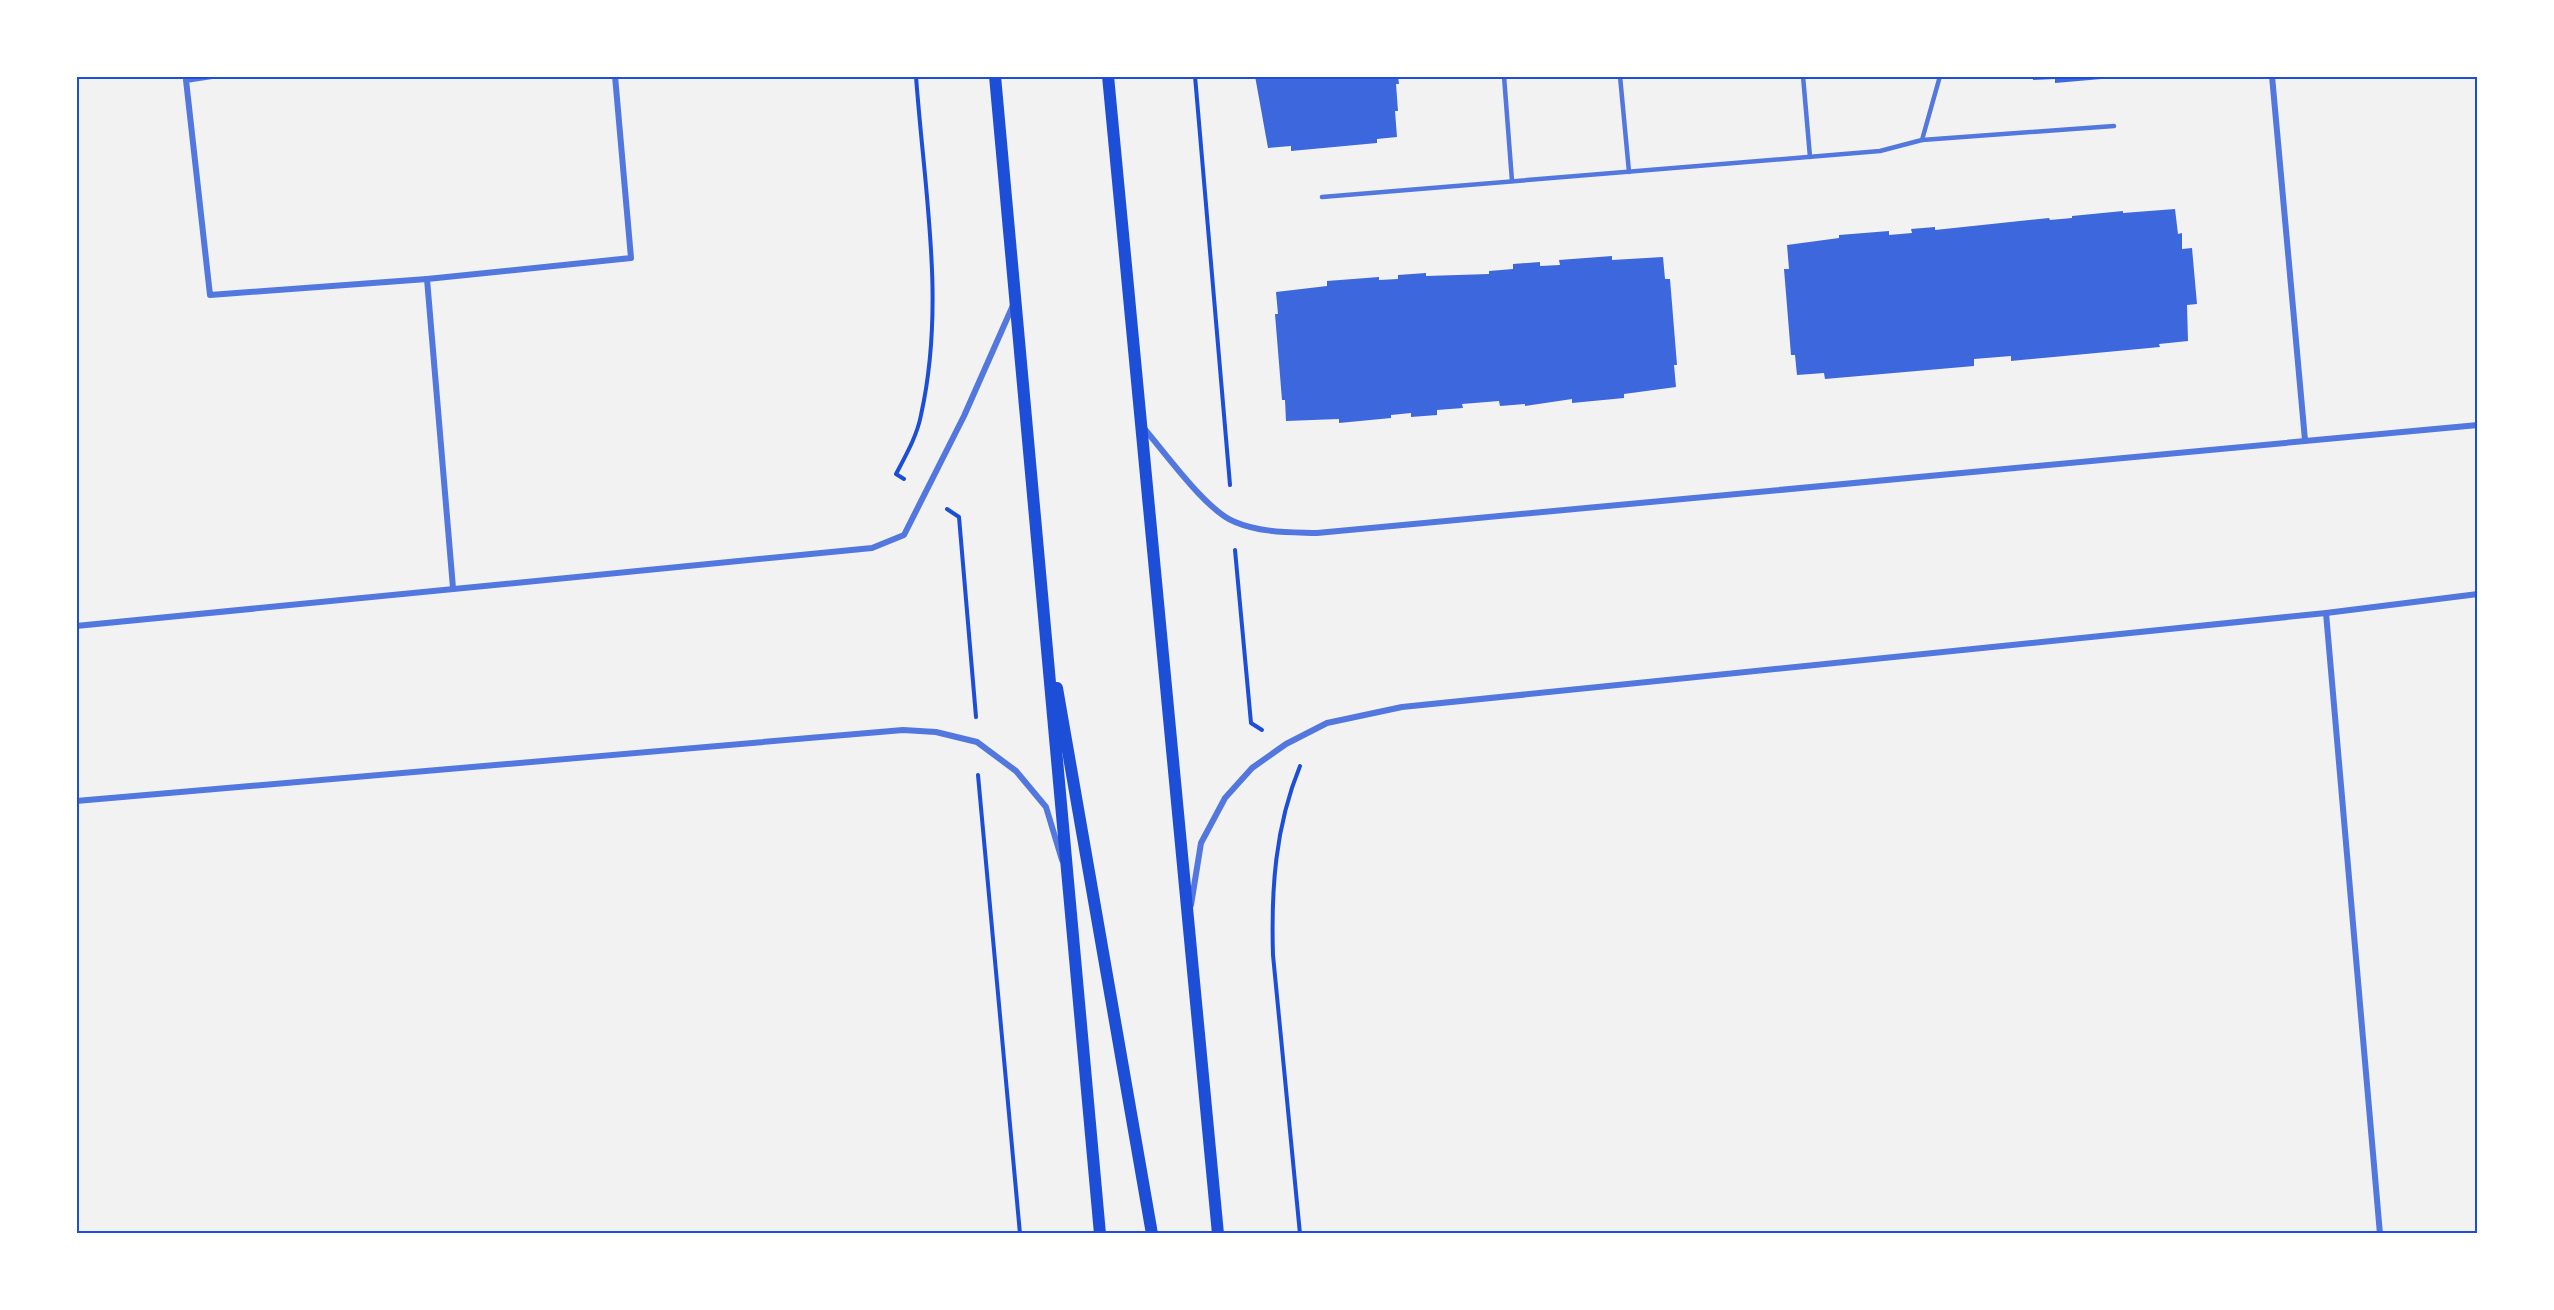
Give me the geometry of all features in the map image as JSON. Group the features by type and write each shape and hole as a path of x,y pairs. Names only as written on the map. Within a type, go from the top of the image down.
{"main road":[{"path":"995,76 1100,1233"},
{"path":"1108,76 1158,625 1218,1233"},
{"path":"1041,601 1152,1233"}],"street":[{"path":"212,76 186,80 210,295 427,279 631,258 615,76"},
{"path":"2272,76 2305,440"},
{"path":"427,279 453,588"},
{"path":"76,626 872,548 904,535 964,416 1015,299"},
{"path":"1140,423 1208,503 1233,522 1282,532 1317,532 2478,425"},
{"path":"1188,928 1201,843 1225,798 1252,768 1286,744 1327,723 1401,707 2326,613 2478,594"},
{"path":"2326,613 2380,1233"},
{"path":"76,801 903,730 936,732 977,742 1016,771 1046,807 1067,879"}],"lane":[{"path":"1504,76 1512,181"},
{"path":"1620,76 1629,172"},
{"path":"1803,76 1810,157"},
{"path":"1922,140 1940,76"},
{"path":"1322,197 1880,152 1922,140 2114,126"}],"path":[{"path":"916,76 934,275 932,325 921,416 912,442 896,474 959,518 977,742 978,789 1020,1233"},
{"path":"1195,76 1251,723 1305,756 1289,793 1280,828 1272,920 1273,955 1300,1233"}],"building":[{"path":"1255,76 1398,76 1399,84 1396,84 1398,111 1395,111 1397,137 1377,139 1377,143 1291,151 1291,146 1268,148"},
{"path":"2033,76 2112,76 2113,78 2055,83 2055,79 2033,80"},
{"path":"2175,209 2178,234 2182,233 2182,249 2192,248 2197,304 2187,305 2188,341 2159,344 2160,347 2011,361 2011,356 1974,359 1974,366 1825,379 1824,373 1797,375 1795,355 1791,355 1784,269 1789,269 1787,245 1839,238 1839,235 1889,231 1889,235 1912,233 1911,229 1935,227 1935,230 2049,218 2050,220 2072,218 2072,216 2123,211 2123,213"},
{"path":"1612,256 1612,260 1663,257 1665,279 1670,279 1677,365 1674,365 1676,387 1624,394 1624,398 1572,403 1572,399 1525,406 1525,404 1500,406 1499,401 1462,404 1463,408 1437,410 1437,415 1411,417 1411,413 1391,415 1391,418 1339,423 1339,419 1286,421 1285,400 1282,400 1275,314 1278,314 1276,292 1327,286 1327,281 1379,277 1379,280 1398,279 1398,275 1426,273 1426,276 1489,274 1489,271 1513,269 1513,264 1540,262 1540,266 1560,265 1559,260"}]}
